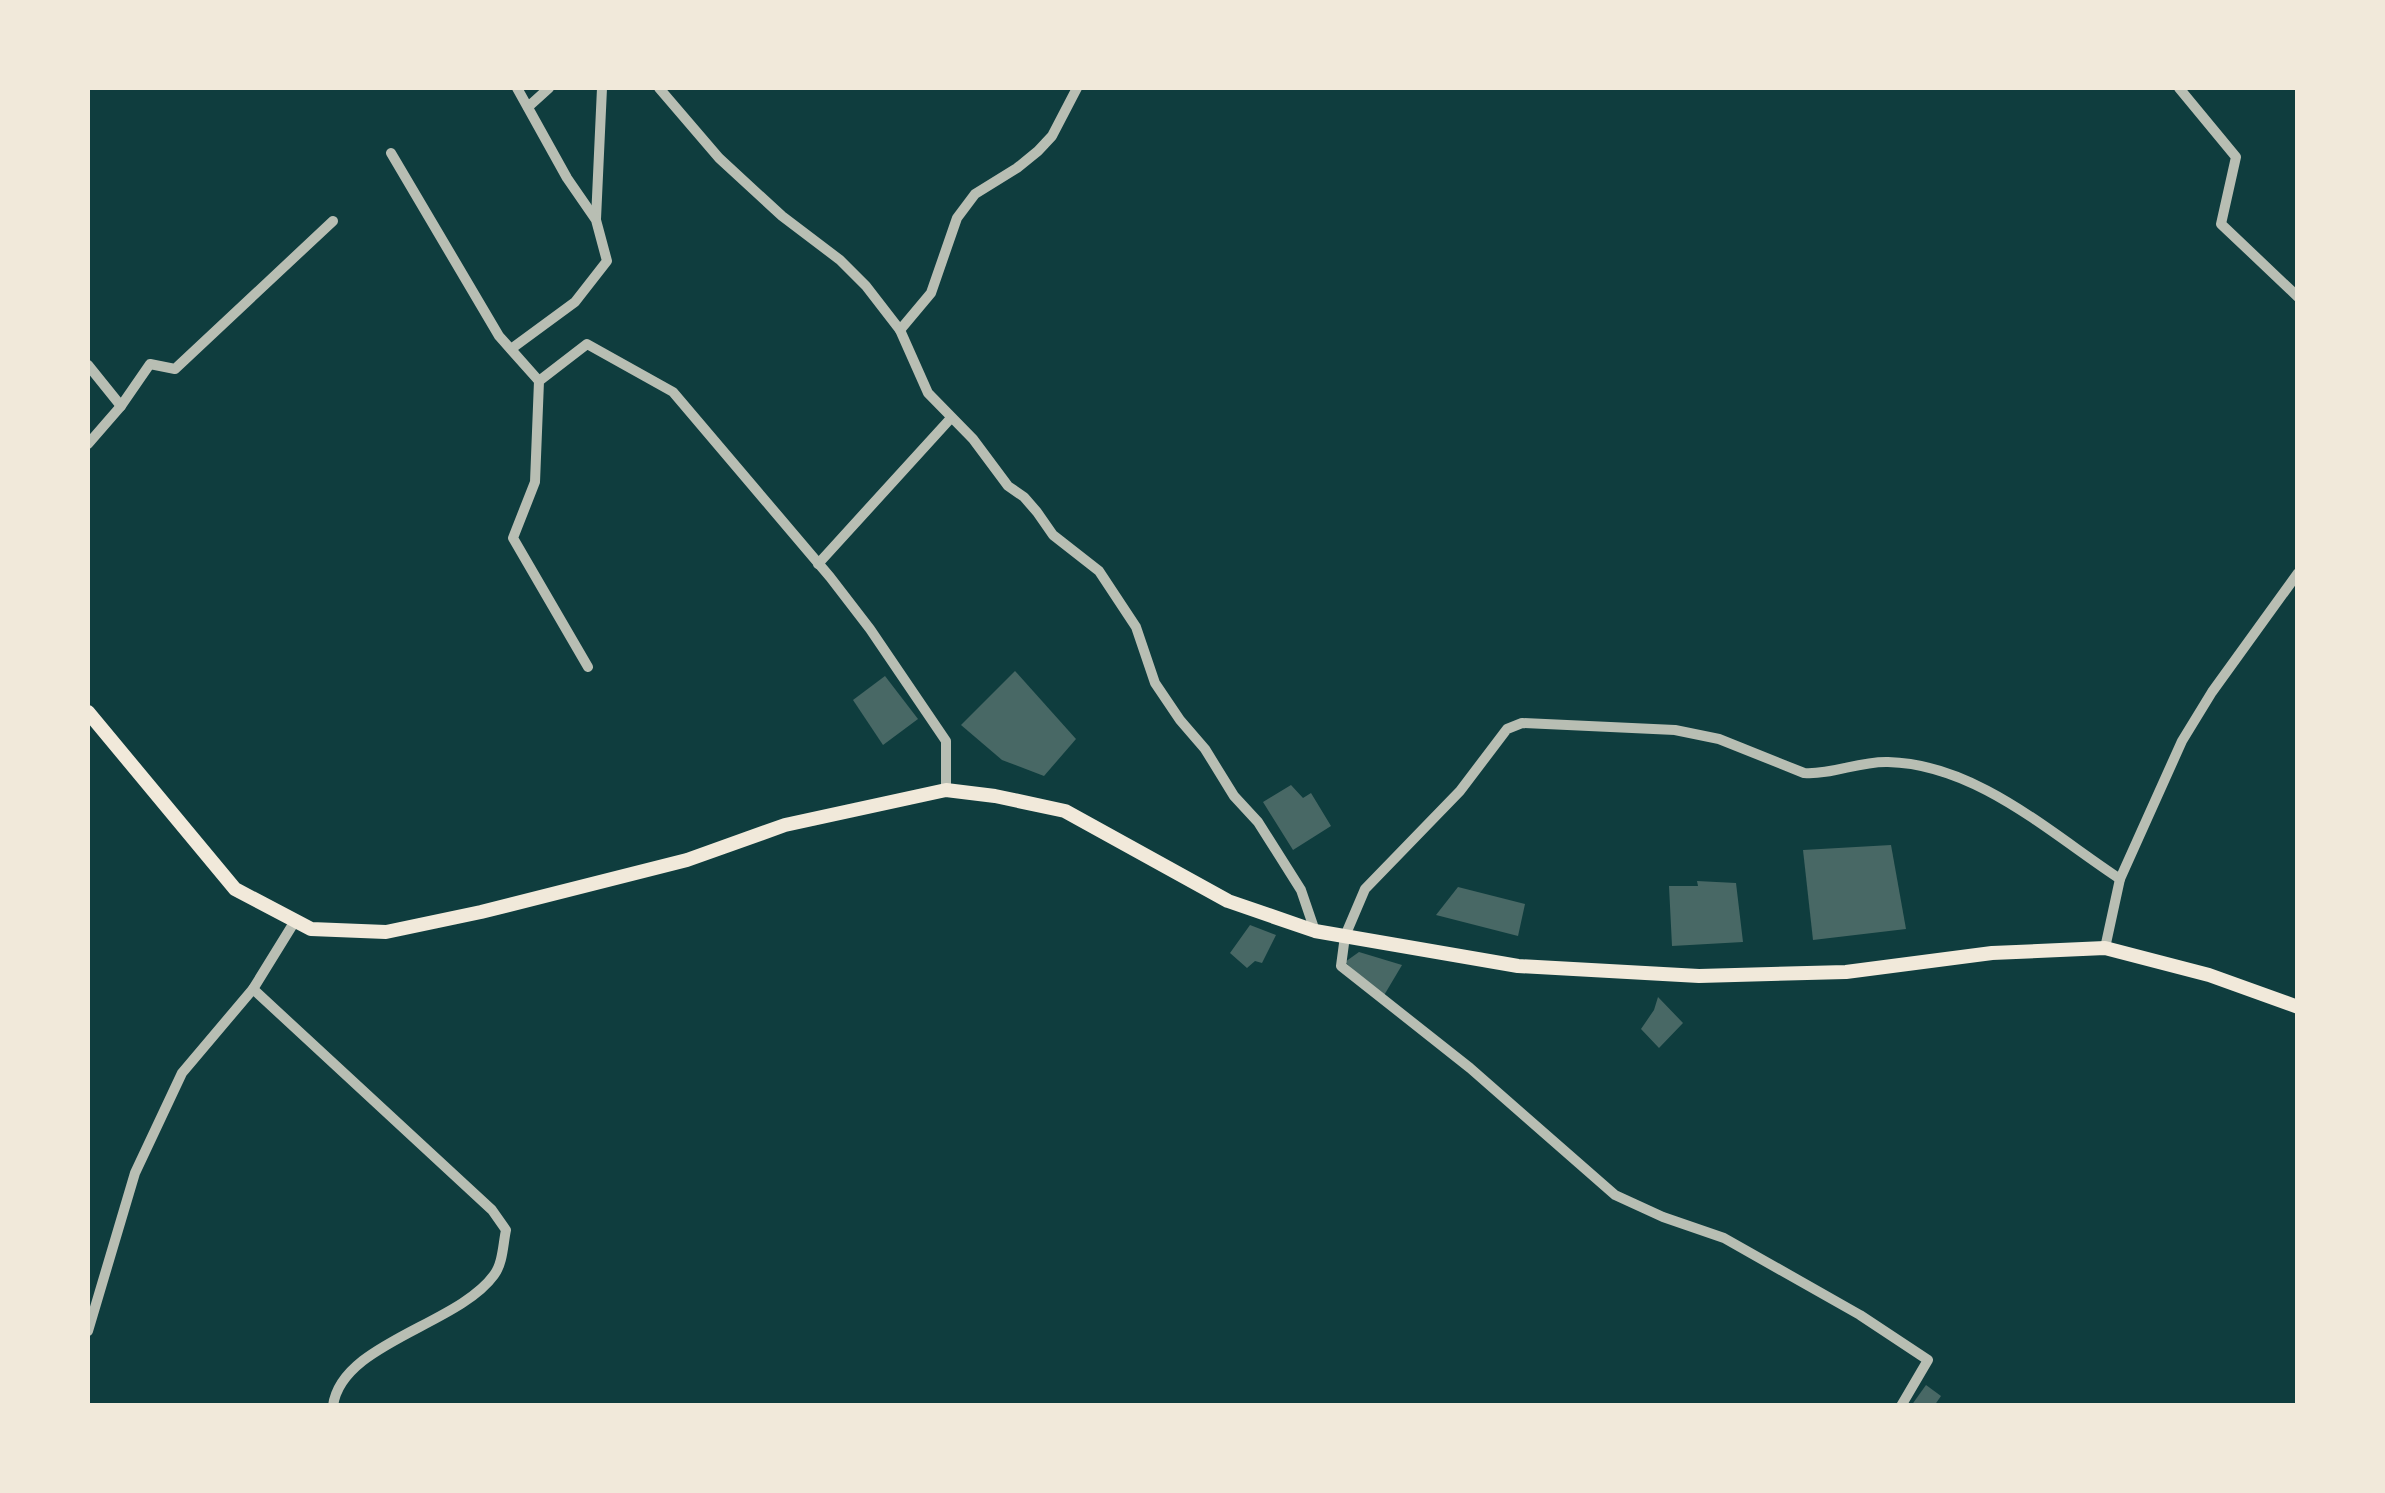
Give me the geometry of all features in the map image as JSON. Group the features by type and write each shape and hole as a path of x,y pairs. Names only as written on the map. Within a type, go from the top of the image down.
{"main road":[{"path":"88,712 234,889 311,928 386,932 687,860 785,825 946,790 1066,811 1215,895 1315,932 1518,966 1699,976 1846,972 1992,953 2105,948 2209,975 2298,1007"}],"street":[{"path":"517,88 567,178 596,220"},
{"path":"528,107 549,88"},
{"path":"511,349 575,302 607,261 596,220 602,88"},
{"path":"659,88 720,158 763,200 840,260 888,312 928,392 973,439 1008,486 1037,512 1053,535 1099,571 1116,593 1143,644 1155,683 1205,749 1234,796 1258,822 1301,890 1315,932"},
{"path":"900,330 931,293 957,218 975,194 1017,168 1052,136 1077,88"},
{"path":"2178,88 2236,157 2221,224 2298,297"},
{"path":"391,153 499,336 539,381 535,482 513,538 588,667"},
{"path":"88,444 150,364 175,369 333,221"},
{"path":"539,381 587,344 672,392 870,629 946,742 946,790"},
{"path":"88,365 121,406"},
{"path":"818,564 951,418"},
{"path":"2105,948 2120,879 2182,741 2212,692 2298,573"},
{"path":"1901,1406 1928,1360 1860,1315 1724,1238 1615,1195 1470,1068 1341,966 1345,936 1372,880 1460,791 1507,729 1522,722 1675,730 1719,739 1804,774 1884,761 1920,764 1946,771 2028,814 2120,879"},
{"path":"88,1331 135,1173 182,1073 253,989 295,921"},
{"path":"253,989 492,1210 506,1230 497,1272 482,1288 461,1306 374,1354 344,1378 333,1406"}],"building":[{"path":"1015,671 1076,739 1044,776 1002,760 961,725"},
{"path":"885,676 918,719 883,745 853,700"},
{"path":"1291,785 1303,798 1311,793 1331,826 1293,850 1263,802"},
{"path":"1891,845 1906,929 1813,940 1803,850"},
{"path":"1697,881 1736,883 1743,942 1672,946 1669,886 1698,886"},
{"path":"1458,887 1525,904 1518,936 1436,915"},
{"path":"1250,925 1276,935 1262,963 1255,961 1247,968 1230,953"},
{"path":"1359,952 1402,965 1383,997 1345,962"},
{"path":"1658,997 1683,1023 1659,1048 1641,1029"},
{"path":"1926,1385 1941,1396 1934,1406 1911,1406"}]}
